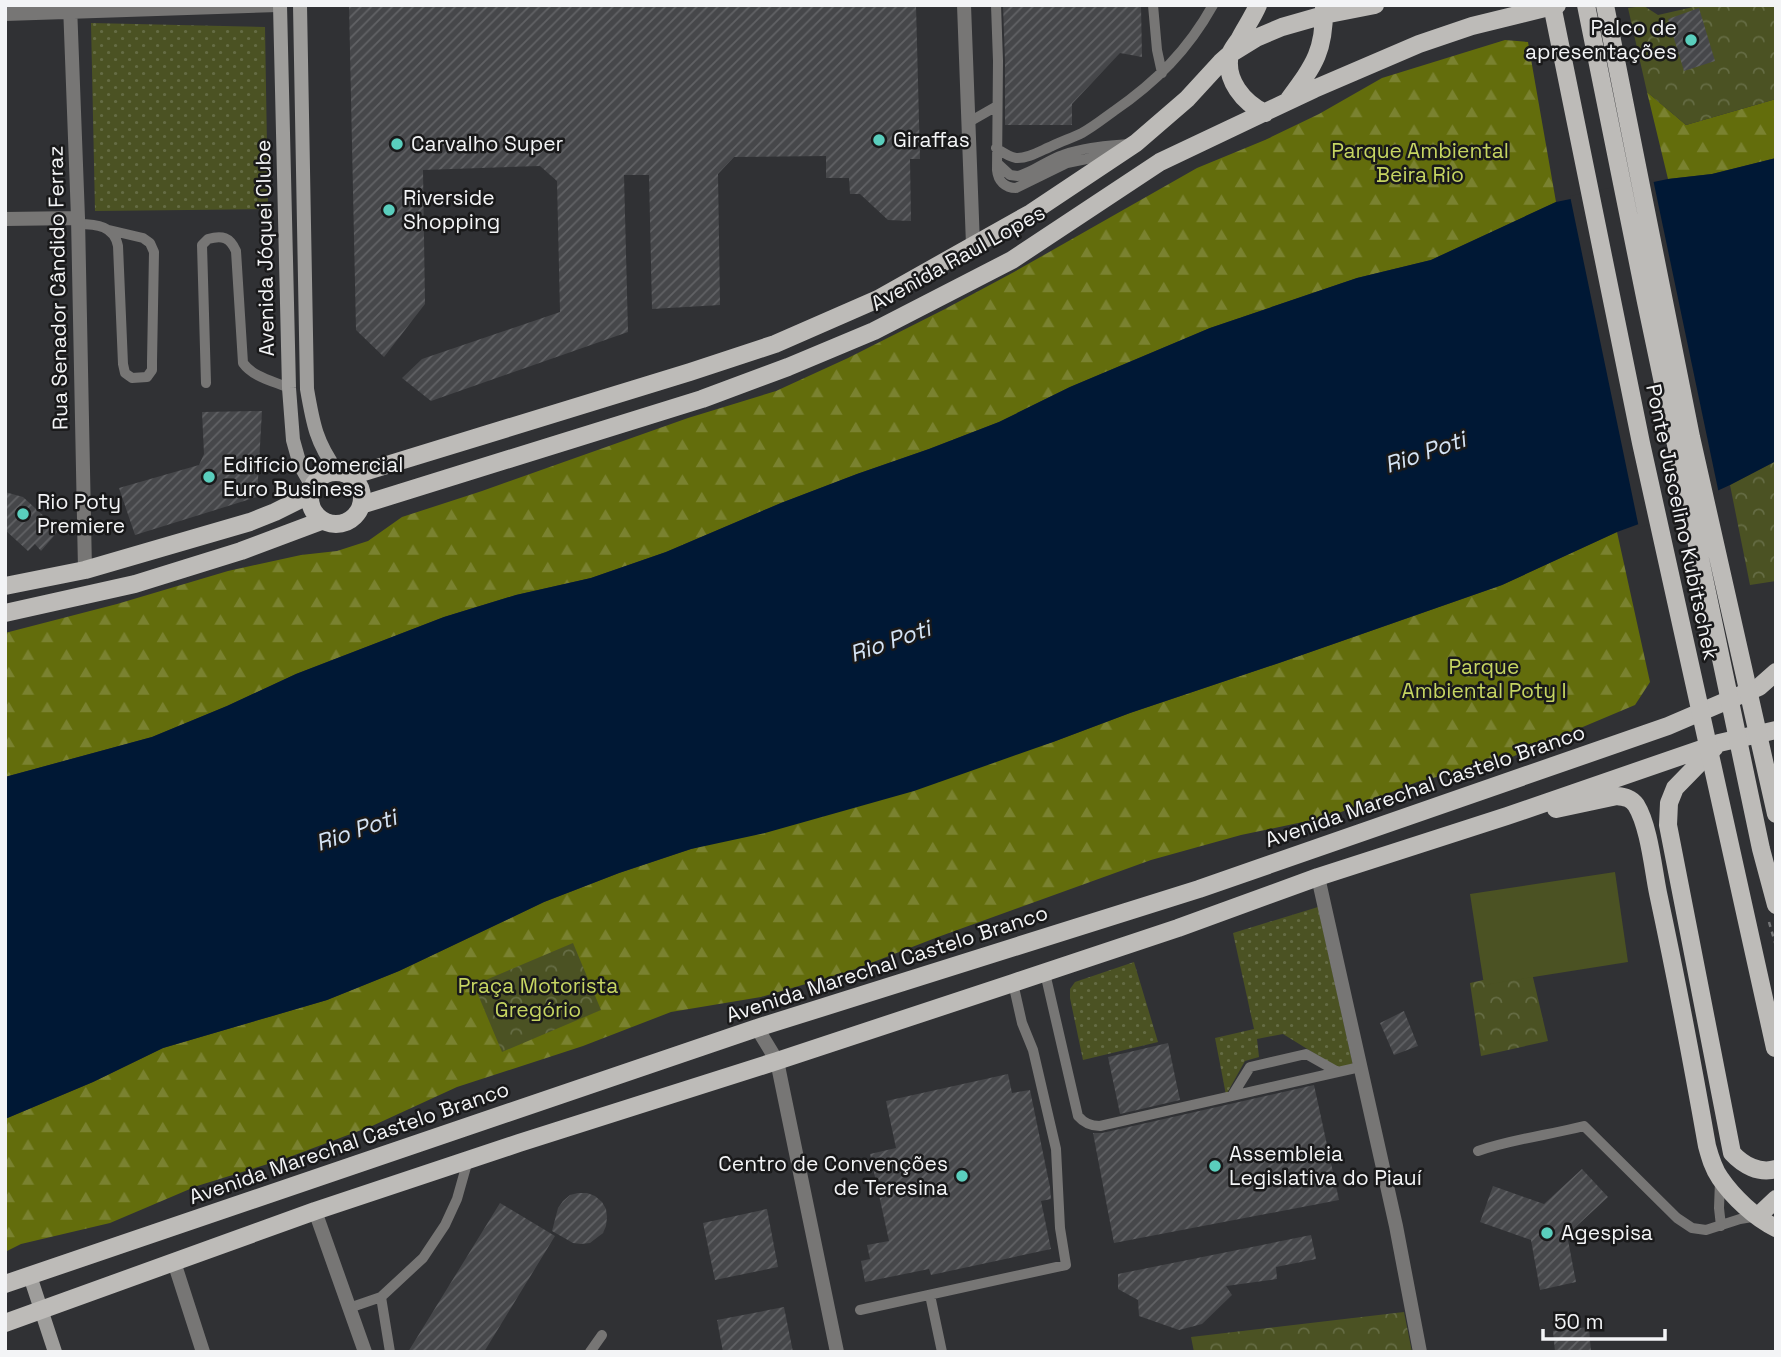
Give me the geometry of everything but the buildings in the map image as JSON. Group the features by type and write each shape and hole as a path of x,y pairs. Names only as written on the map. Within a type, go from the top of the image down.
{"main road":[{"name":"Avenida Jóquei Clube","path":"279,5 289,388 293,439 310,490"},
{"name":"Avenida Jóquei Clube","path":"300,5 307,389 313,426 324,453 344,474"},
{"path":"1258,5 1230,54 1230,68 1238,92 1253,107 1265,113"},
{"name":"Avenida Raul Lopes","path":"344,474 690,372 775,344 878,299 1031,213 1136,143 1187,99 1230,54 1256,38 1324,10 1375,5"},
{"name":"Avenida Raul Lopes","path":"362,505 702,399 874,331 1012,260 1160,162 1361,68 1419,44 1472,26 1554,5"},
{"name":"Ponte Juscelino Kubitschek","path":"1554,5 1641,443 1775,1049"},
{"name":"Ponte Juscelino Kubitschek","path":"1586,5 1648,316 1761,849 1776,905"},
{"name":"Ponte Juscelino Kubitschek","path":"1605,5 1691,437 1776,814"},
{"path":"1287,102 1309,73 1320,51 1324,10"},
{"path":"5,586 85,570 250,522 275,512 310,490 322,475 344,474 358,484 362,505 355,516 345,523 332,525 313,514 310,490"},
{"path":"5,614 135,584 241,551 321,521"},
{"name":"Avenida Marechal Castelo Branco","path":"5,1284 757,1028 1168,899 1767,690 1776,672"},
{"path":"5,1323 315,1211 1045,973 1318,877 1719,743 1776,730"},
{"path":"1719,743 1675,788 1669,803 1668,825 1732,1153 1739,1161 1771,1172"},
{"path":"1507,816 1548,811 1617,796 1632,801 1642,818 1652,863 1711,1161 1720,1178 1741,1202 1770,1224 1776,1199"},
{"path":"1652,863 1675,859"},
{"path":"1199,888 1210,916"},
{"path":"1168,899 1178,928"},
{"path":"393,1152 400,1183"},
{"path":"30,1276 55,1352"}],"street":[{"path":"5,14 70,9 279,5"},
{"path":"964,5 973,245"},
{"name":"Rua Senador Cândido Ferraz","path":"70,9 78,221 85,570"},
{"path":"5,219 78,221"},
{"path":"1318,877 1396,1226 1420,1352"},
{"path":"757,1028 778,1061 837,1352"},
{"path":"315,1211 365,1352"},
{"path":"174,1262 203,1352"}],"lane":[{"path":"996,5 996,148 998,177 1001,183 1016,188 1066,163 1120,153"},
{"path":"1153,5 1161,73"},
{"path":"996,148 1019,158 1081,133 1137,95 1185,50 1213,5"},
{"path":"969,122 997,106"},
{"path":"997,163 1010,175 1018,176 1073,152 1136,143"},
{"path":"78,221 143,238 150,243 154,253 152,370 146,377 132,378 125,373 118,246 116,237 109,230"},
{"path":"206,383 202,245 208,239 223,237 232,242 236,251 243,363 255,374 289,388"},
{"path":"1045,973 1078,1116 1091,1126 1360,1067"},
{"path":"860,1310 1066,1265 1060,1228 1056,1149 1033,1050 1022,1023 1013,983"},
{"path":"1232,1096 1250,1067 1306,1054 1338,1072"},
{"path":"1478,1151 1584,1126 1677,1218 1697,1230 1706,1230 1740,1219 1770,1224"},
{"path":"349,1308 381,1297 423,1258 445,1225 457,1199 468,1160"},
{"path":"1720,1178 1721,1226"},
{"path":"930,1295 943,1352"},
{"path":"381,1297 390,1352"},
{"path":"590,1352 602,1335"}],"green space":[{"path":"1702,5 1776,5 1776,99 1686,125 1647,92 1628,8 1644,6 1658,15"},
{"path":"91,23 265,27 268,209 95,211"},
{"name":"Parque Ambiental Beira Rio","path":"1505,40 1528,42 1556,202 1431,260 1357,278 1210,328 1070,387 999,422 781,503 666,552 591,578 516,595 444,617 296,674 152,737 5,777 5,633 228,571 301,555 337,551 368,541 402,517 688,418 776,391 945,309 1197,168 1319,114 1382,78"},
{"path":"1647,92 1686,125 1776,99 1776,158 1712,174 1668,179"},
{"path":"1776,461 1776,581 1750,585 1730,485"},
{"name":"Parque Ambiental Poty I","path":"1617,532 1650,682 1635,705 1507,759 1417,782 1331,816 1241,835 1151,860 850,971 761,997 671,1012 583,1046 457,1087 372,1126 284,1159 197,1186 110,1223 21,1244 5,1252 5,1119 93,1082 163,1048 327,1000 399,971 544,902 619,873 691,849 1053,742 1502,585"},
{"path":"1615,872 1628,962 1484,985 1470,894"},
{"path":"1318,907 1353,1065 1338,1068 1283,1034 1257,1039 1259,1057 1245,1061 1226,1095 1215,1038 1254,1029 1233,933"},
{"name":"Praça Motorista Gregório","path":"573,943 601,1010 502,1052 474,985"},
{"path":"1134,962 1158,1042 1083,1060 1070,989 1075,982"},
{"path":"1531,969 1548,1041 1481,1056 1470,983"},
{"path":"1404,1312 1412,1352 1194,1352 1191,1337"}],"water":[{"name":"Rio Poti","path":"1776,158 1776,461 1669,513 1617,532 1502,585 1130,713 914,791 765,833 691,849 619,873 544,902 399,971 327,1000 163,1048 93,1082 5,1119 5,777 152,737 296,674 444,617 516,595 591,578 666,552 781,503 999,422 1070,387 1210,328 1357,278 1431,260 1556,202 1668,179 1712,174"}],"pier":[{"path":"1653,179 1719,494 1639,528 1570,196"}],"place":[{"name":"Palco de apresentações","path":"1691,40"},
{"name":"Giraffas","path":"879,140"},
{"name":"Carvalho Super","path":"397,144"},
{"name":"Riverside Shopping","path":"389,210"},
{"name":"Edifício Comercial Euro Business","path":"209,477"},
{"name":"Rio Poty Premiere","path":"23,514"},
{"name":"Assembleia Legislativa do Piauí","path":"1215,1166"},
{"name":"Centro de Convenções de Teresina","path":"962,1176"},
{"name":"Agespisa","path":"1547,1233"}]}
